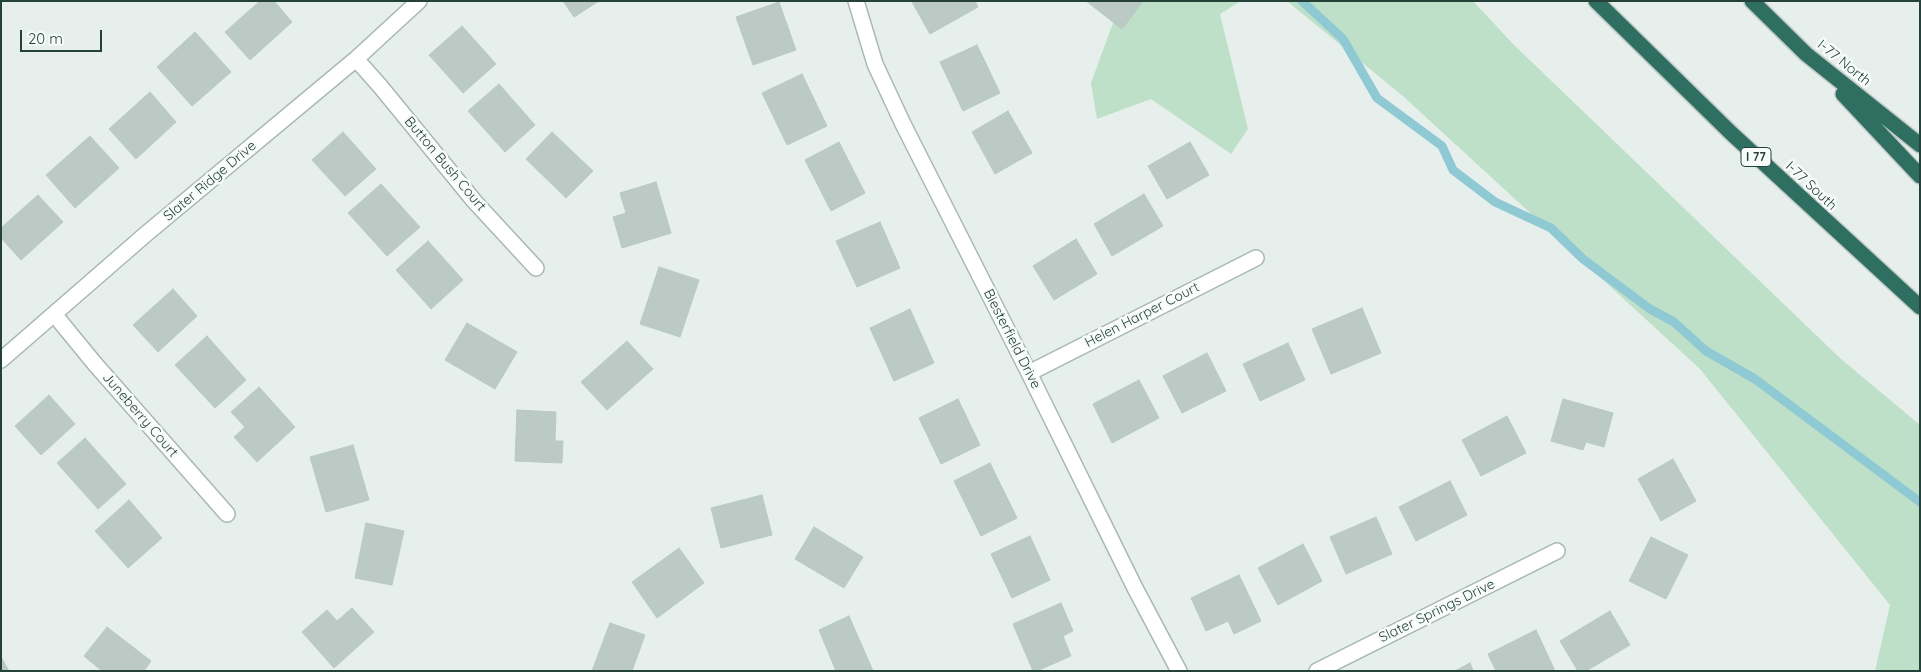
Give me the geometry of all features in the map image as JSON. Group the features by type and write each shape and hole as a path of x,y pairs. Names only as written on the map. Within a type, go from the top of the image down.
{"highway":[{"name":"I-77 South","path":"1596,1 1731,133 1920,307"},
{"name":"I-77 North","path":"1752,1 1806,54 1920,145"},
{"path":"1806,54 1920,176"}],"street":[{"name":"Slater Ridge Drive","path":"1,360 146,234 356,59 419,1"},
{"name":"Biesterfield Drive","path":"856,1 875,64 903,124 1179,671"},
{"name":"Button Bush Court","path":"356,59 475,202 536,268"},
{"name":"Helen Harper Court","path":"1029,372 1256,258"},
{"name":"Juneberry Court","path":"54,314 95,364 227,514"},
{"name":"Slater Springs Drive","path":"1316,671 1557,551"}],"green space":[{"path":"1121,1 1241,1 1220,14 1248,129 1231,154 1151,99 1097,119 1091,83"},
{"path":"1287,1 1473,1 1513,44 1841,359 1920,425 1920,671 1875,671 1890,605 1700,369 1404,97"}],"building":[{"path":"260,1 274,1 292,22 250,60 225,32"},
{"path":"563,1 599,1 574,17"},
{"path":"975,1 978,7 930,34 912,2"},
{"path":"1086,1 1143,1 1122,29"},
{"path":"779,2 796,50 753,65 736,17"},
{"path":"462,26 496,64 463,93 429,55"},
{"path":"195,32 231,72 192,106 157,67"},
{"path":"977,45 1000,93 963,111 940,62"},
{"path":"802,74 827,126 787,145 762,93"},
{"path":"499,84 535,125 505,152 468,111"},
{"path":"150,92 176,122 136,159 109,129"},
{"path":"1008,111 1032,153 995,174 972,132"},
{"path":"343,132 376,169 345,196 312,160"},
{"path":"552,132 593,171 566,198 526,159"},
{"path":"90,136 119,168 75,208 46,175"},
{"path":"839,142 865,193 831,211 805,160"},
{"path":"1190,142 1209,175 1167,199 1148,166"},
{"path":"656,182 671,233 622,248 613,217 626,213 620,193"},
{"path":"381,184 420,227 387,256 348,213"},
{"path":"1144,194 1163,226 1112,256 1094,224"},
{"path":"38,195 63,222 21,260 1,238 1,228"},
{"path":"880,222 900,268 857,287 836,241"},
{"path":"1076,239 1097,274 1054,300 1033,266"},
{"path":"428,241 463,280 431,309 396,270"},
{"path":"659,267 699,280 680,337 640,324"},
{"path":"173,289 197,316 158,352 133,325"},
{"path":"1362,308 1381,353 1331,374 1312,329"},
{"path":"910,309 934,363 894,381 870,328"},
{"path":"467,323 517,352 495,389 445,360"},
{"path":"207,336 246,380 215,408 175,365"},
{"path":"627,341 653,369 607,410 581,382"},
{"path":"1288,343 1305,380 1260,401 1243,364"},
{"path":"1207,353 1226,391 1182,413 1163,376"},
{"path":"1139,380 1159,418 1112,443 1093,404"},
{"path":"259,387 295,427 257,462 234,437 245,427 231,412"},
{"path":"49,395 75,424 41,455 15,426"},
{"path":"958,399 980,445 941,464 919,418"},
{"path":"1563,399 1613,413 1604,447 1586,442 1583,450 1551,441"},
{"path":"517,410 556,412 555,441 563,441 562,463 515,461"},
{"path":"1507,416 1526,453 1481,476 1462,440"},
{"path":"85,438 126,484 98,509 57,463"},
{"path":"353,445 369,500 326,512 310,457"},
{"path":"1673,459 1696,501 1661,521 1638,479"},
{"path":"990,463 1017,518 981,536 954,481"},
{"path":"1450,481 1467,515 1416,541 1399,507"},
{"path":"762,495 772,535 721,548 711,508"},
{"path":"129,500 162,538 128,568 95,531"},
{"path":"1376,517 1392,554 1346,574 1330,537"},
{"path":"366,523 404,531 392,585 355,578"},
{"path":"814,527 863,557 844,588 795,559"},
{"path":"1030,536 1050,580 1012,598 991,554"},
{"path":"1651,537 1688,555 1666,599 1629,581"},
{"path":"1303,544 1322,581 1278,605 1258,568"},
{"path":"679,548 704,583 657,618 632,582"},
{"path":"1239,575 1261,621 1234,634 1228,621 1206,631 1191,598"},
{"path":"1061,603 1073,631 1063,636 1071,656 1033,671 1013,624"},
{"path":"352,608 374,632 334,668 302,632 327,610 337,621"},
{"path":"1610,611 1630,645 1586,671 1578,671 1560,641"},
{"path":"849,616 873,671 836,671 819,630"},
{"path":"610,623 645,635 632,671 592,671"},
{"path":"107,627 151,661 144,671 102,671 84,656"},
{"path":"1536,630 1555,671 1496,671 1488,654"},
{"path":"1,657 9,671 1,671"},
{"path":"1470,663 1473,671 1455,671"}],"waterway":[{"path":"1302,1 1343,39 1377,98 1442,146 1453,170 1495,202 1551,228 1583,259 1650,309 1674,322 1706,351 1755,379 1920,502"}]}
